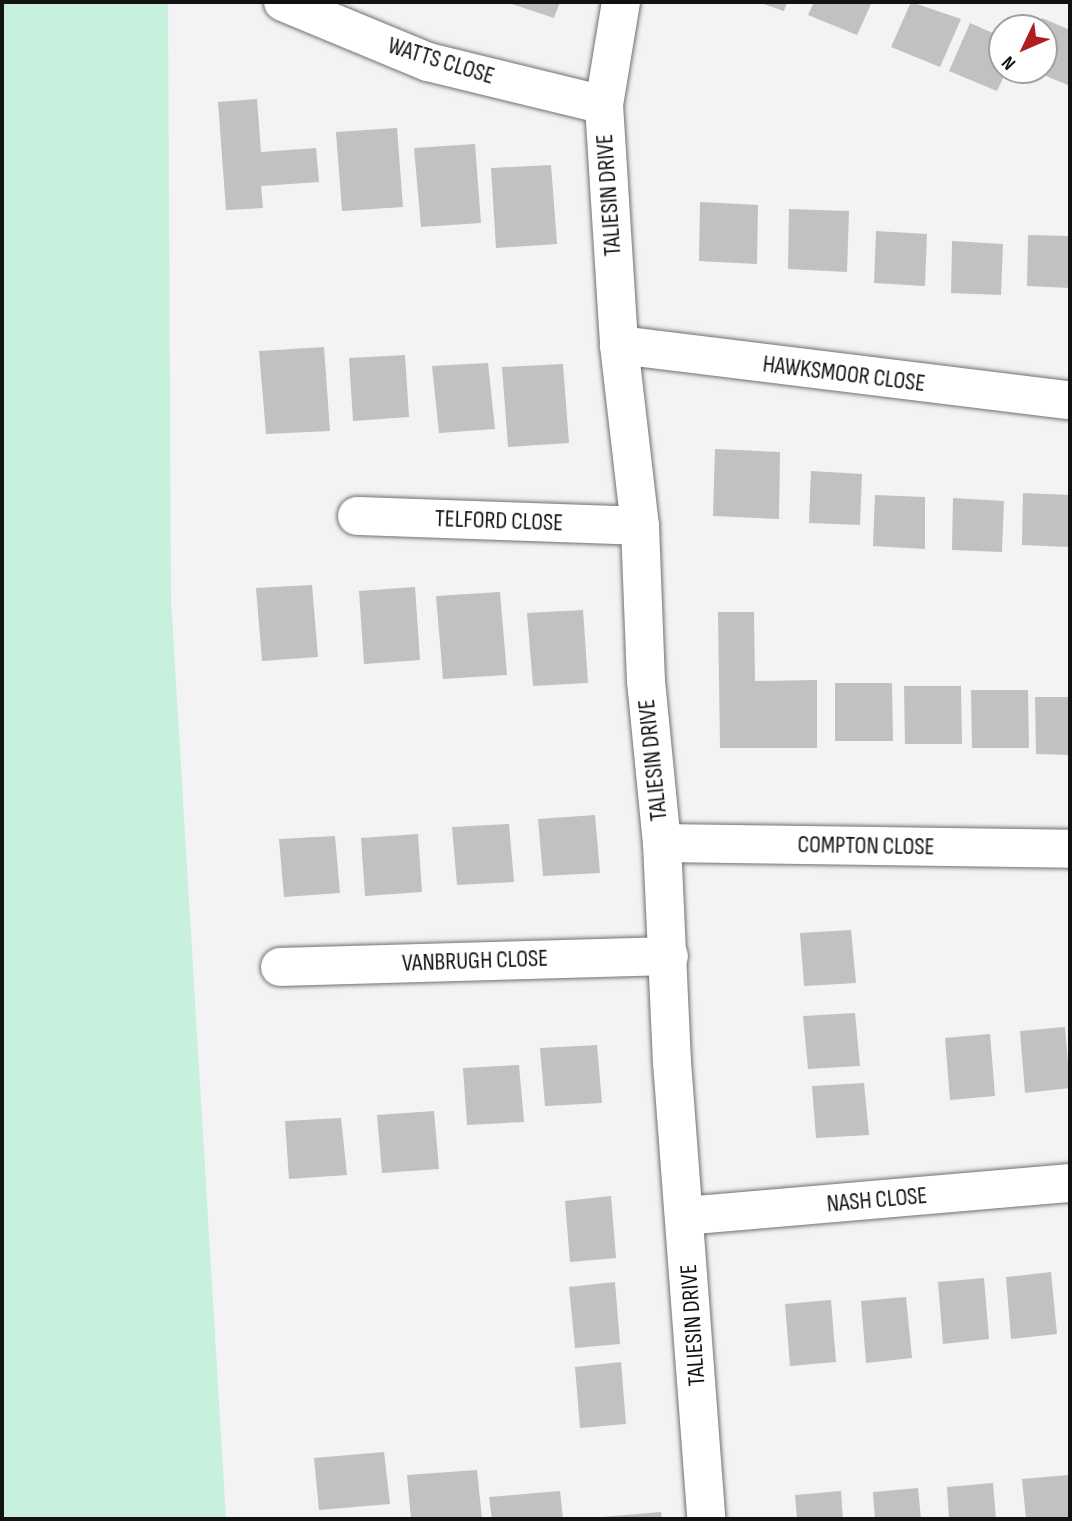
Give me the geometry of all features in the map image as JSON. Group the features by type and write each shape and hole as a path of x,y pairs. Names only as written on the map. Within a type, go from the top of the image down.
{"street":[{"name":"WATTS CLOSE","path":"283,2 428,62 604,104"},
{"name":"TALIESIN DRIVE","path":"621,2 604,104 619,345 640,526 646,681 662,843 672,1062 706,1519"},
{"name":"HAWKSMOOR CLOSE","path":"619,345 1070,400"},
{"name":"TELFORD CLOSE","path":"357,516 640,526"},
{"name":"COMPTON CLOSE","path":"662,843 1070,849"},
{"name":"VANBRUGH CLOSE","path":"280,967 669,956"},
{"name":"NASH CLOSE","path":"684,1216 1070,1183"}],"green space":[{"path":"2,2 168,2 171,599 226,1519 2,1519"}],"building":[{"path":"506,2 560,2 554,18"},
{"path":"758,2 787,2 784,11"},
{"path":"814,2 872,2 857,35 808,15"},
{"path":"911,2 961,19 940,67 891,47"},
{"path":"970,23 988,31 988,84 1000,84 997,91 949,71"},
{"path":"1058,25 1070,30 1070,86 1058,81"},
{"path":"257,99 261,152 316,148 319,182 261,186 263,208 226,210 218,102"},
{"path":"397,128 403,207 342,211 336,132"},
{"path":"475,144 481,223 421,227 414,148"},
{"path":"551,165 557,244 496,248 491,168"},
{"path":"700,202 758,205 757,264 699,261"},
{"path":"789,209 849,211 847,272 788,269"},
{"path":"876,231 927,234 925,286 874,283"},
{"path":"1028,235 1070,236 1070,288 1027,286"},
{"path":"952,241 1003,244 1001,295 951,293"},
{"path":"324,347 330,431 266,434 259,351"},
{"path":"405,355 409,417 353,421 349,358"},
{"path":"488,363 495,429 439,433 432,366"},
{"path":"563,364 569,443 508,447 502,367"},
{"path":"715,449 780,452 779,519 713,516"},
{"path":"811,471 862,474 860,525 809,523"},
{"path":"1023,493 1070,495 1070,547 1022,545"},
{"path":"875,495 925,497 925,549 873,546"},
{"path":"953,498 1004,501 1002,552 952,550"},
{"path":"312,585 318,657 262,661 256,588"},
{"path":"415,587 420,660 364,664 359,591"},
{"path":"500,592 507,675 443,679 436,596"},
{"path":"583,610 588,683 533,686 527,613"},
{"path":"718,612 754,612 755,681 817,680 817,748 720,748"},
{"path":"835,683 892,683 893,741 835,741"},
{"path":"904,686 961,686 962,744 905,744"},
{"path":"971,690 1028,690 1029,748 972,748"},
{"path":"1035,697 1070,697 1070,755 1036,754"},
{"path":"595,815 600,873 543,876 538,819"},
{"path":"509,824 514,882 457,885 452,827"},
{"path":"418,834 422,892 365,896 361,838"},
{"path":"335,836 340,893 284,897 279,839"},
{"path":"851,930 856,983 804,986 800,933"},
{"path":"855,1013 860,1066 808,1069 803,1016"},
{"path":"1065,1027 1070,1088 1025,1093 1020,1031"},
{"path":"990,1034 995,1096 950,1100 945,1038"},
{"path":"597,1045 602,1103 545,1106 540,1048"},
{"path":"519,1065 524,1122 467,1125 463,1068"},
{"path":"864,1083 869,1135 816,1138 812,1086"},
{"path":"434,1111 439,1169 382,1173 377,1115"},
{"path":"341,1118 347,1175 289,1179 285,1121"},
{"path":"611,1196 616,1258 570,1262 565,1201"},
{"path":"1051,1272 1057,1334 1011,1339 1006,1277"},
{"path":"984,1278 989,1339 943,1344 938,1282"},
{"path":"615,1282 620,1344 575,1348 569,1287"},
{"path":"906,1297 912,1358 866,1363 861,1301"},
{"path":"831,1300 836,1362 790,1366 785,1304"},
{"path":"621,1362 626,1424 580,1428 575,1367"},
{"path":"384,1452 390,1504 319,1510 314,1458"},
{"path":"477,1470 482,1519 411,1519 407,1475"},
{"path":"1068,1475 1070,1519 1026,1519 1022,1479"},
{"path":"993,1483 996,1519 949,1519 947,1487"},
{"path":"918,1488 921,1519 875,1519 873,1492"},
{"path":"560,1491 563,1519 492,1519 489,1497"},
{"path":"841,1491 843,1519 797,1519 795,1495"},
{"path":"661,1512 662,1519 602,1519 602,1517"}]}
